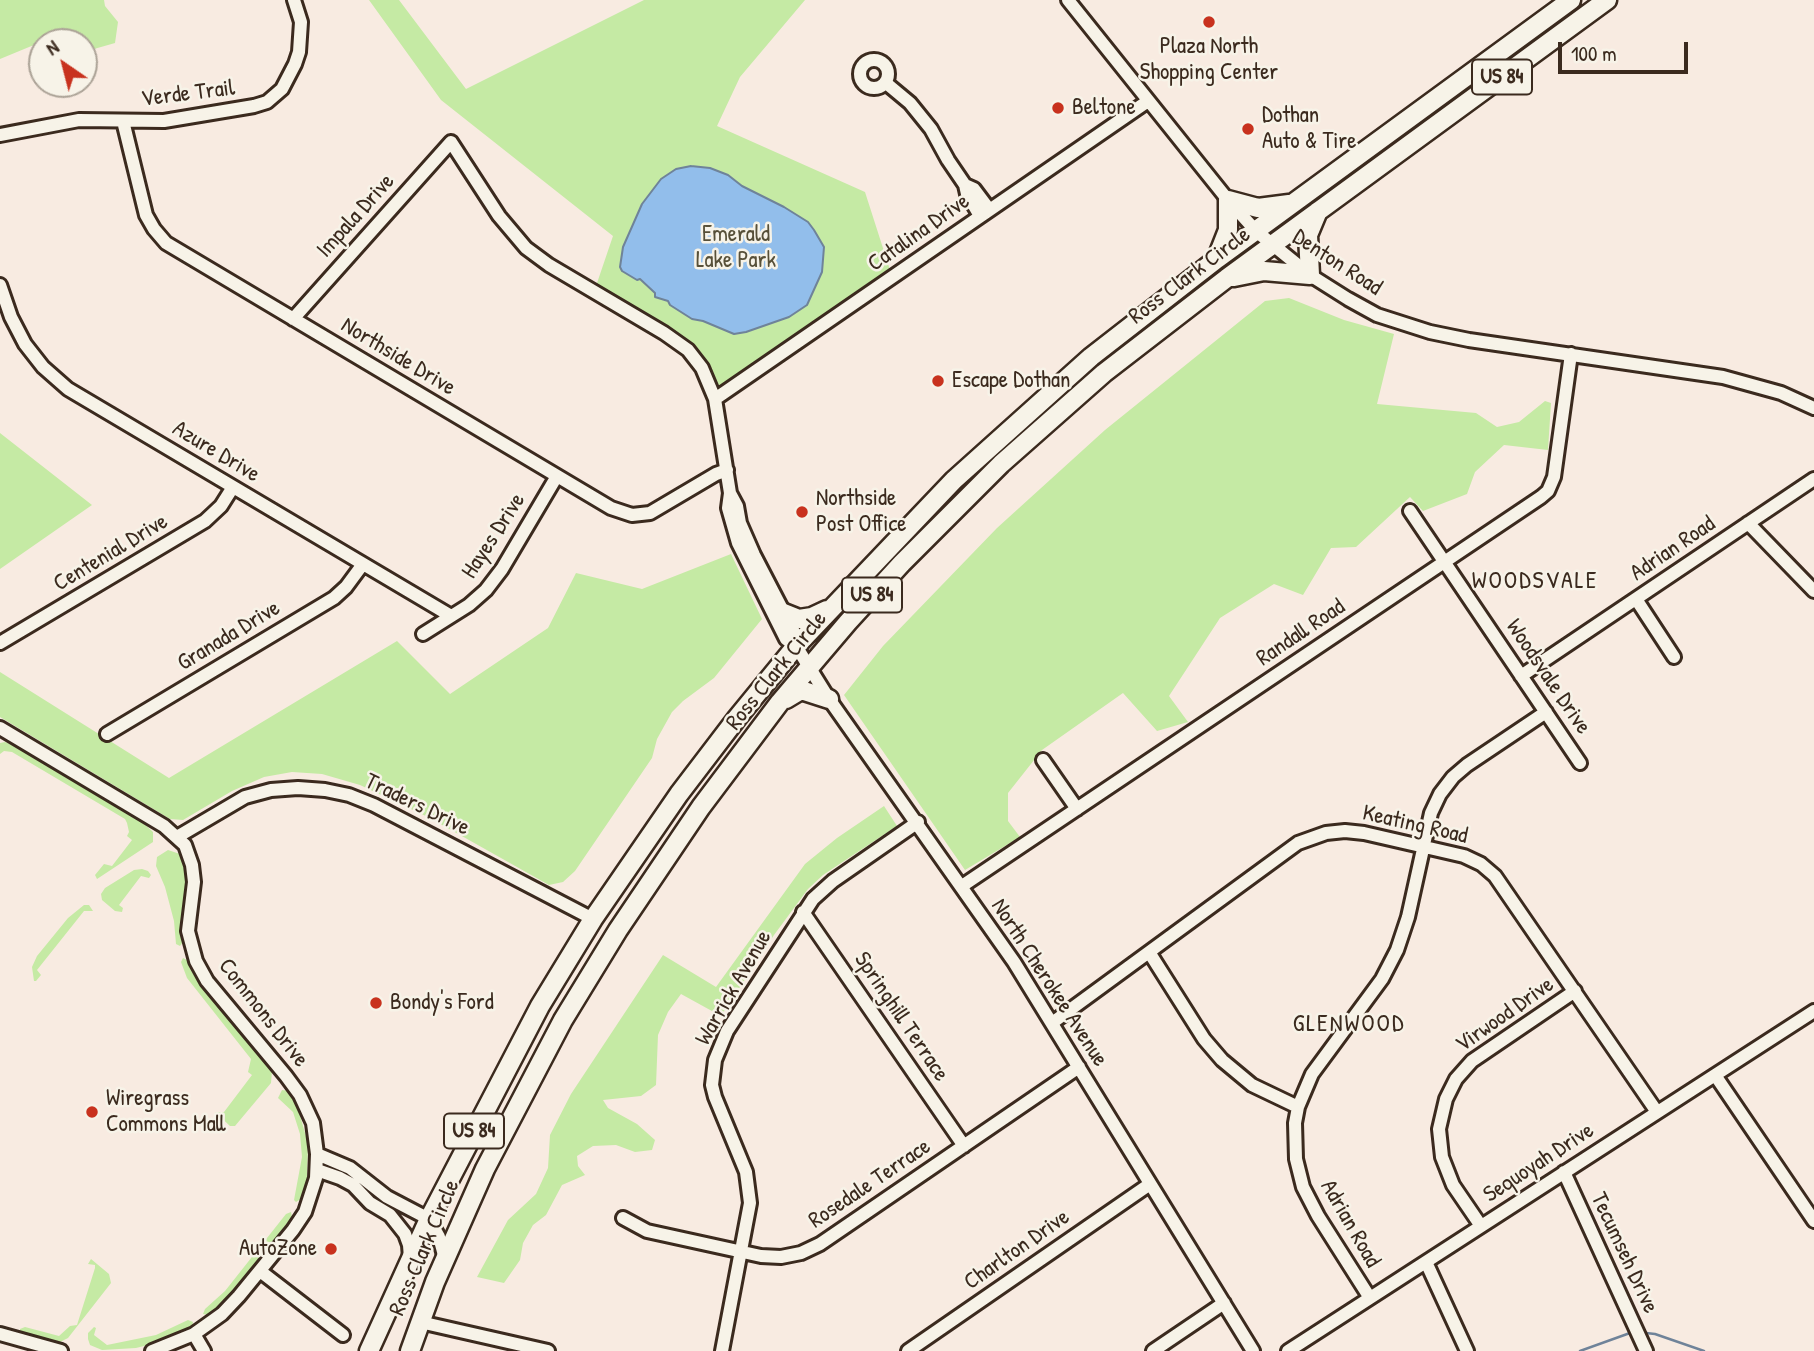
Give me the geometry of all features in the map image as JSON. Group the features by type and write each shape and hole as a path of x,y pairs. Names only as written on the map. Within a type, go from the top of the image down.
{"highway":[{"name":"Ross Clark Circle","path":"369,1351 429,1219 540,1006 593,919 701,764 796,646 986,449 1091,357 1168,296 1572,0"},
{"name":"Ross Clark Circle","path":"410,1351 444,1259 485,1169 563,1020 641,896 722,780 809,667 902,563 1001,464 1104,373 1227,278 1608,0"},
{"path":"1470,74 1475,84 1476,96"},
{"path":"1217,260 1228,230 1228,200 1258,208 1272,208 1295,202"},
{"path":"1227,278 1264,271 1310,275 1308,236 1319,211"},
{"path":"1168,296 1173,303 1171,320"},
{"path":"1091,357 1104,373"},
{"path":"986,449 1001,464"},
{"path":"784,612 799,619 812,617 834,606"},
{"path":"780,702 801,690 829,699"},
{"path":"701,764 722,780"},
{"path":"593,919 601,921 610,918 641,896"},
{"path":"507,1066 532,1076"}],"street":[{"name":"Verde Trail","path":"0,135 79,120 164,121 254,107 275,96 289,76 299,52 300,22 294,0"},
{"name":"Denton Road","path":"1068,0 1228,200 1256,231 1310,275 1348,299 1407,326 1469,340 1723,377 1781,393 1814,408"},
{"path":"886,83 910,103 932,129 965,185 967,194 985,213"},
{"name":"Catalina Drive","path":"715,399 1148,101"},
{"name":"Northside Drive","path":"123,121 146,215 160,237 175,250 611,508 632,515 657,511 716,474 727,470"},
{"name":"Impala Drive","path":"293,319 451,142"},
{"name":"North Cherokee Avenue","path":"451,142 517,239 549,265 678,342 702,368 715,399 730,492 728,508 738,543 786,639 796,646 829,699 918,822 1052,1023 1253,1351"},
{"name":"Azure Drive","path":"1,293 25,344 68,389 451,616"},
{"name":"Randall Road","path":"962,886 1548,491 1556,464 1571,354"},
{"name":"Hayes Drive","path":"423,634 479,597 494,580 557,476"},
{"name":"Adrian Road","path":"1521,676 1814,480"},
{"name":"Centenial Drive","path":"0,643 205,521 221,506 233,487"},
{"name":"North Cherokee Avenue","path":"730,492 747,540 795,634 796,646"},
{"name":"Woodsvale Drive","path":"1410,511 1580,763"},
{"path":"1748,523 1814,592"},
{"name":"Granada Drive","path":"107,734 334,598 353,580 363,564"},
{"path":"1636,599 1674,657"},
{"name":"Adrian Road","path":"1370,1298 1318,1216 1303,1187 1296,1159 1295,1123 1298,1107 1311,1074 1390,966 1403,934 1435,803 1453,778 1467,765 1546,712"},
{"name":"Commons Drive","path":"0,728 164,826 185,845 192,866 194,893 188,931 196,961 207,981 300,1095 313,1123 317,1170 305,1212 230,1307 194,1334 152,1351"},
{"path":"1043,760 1077,809"},
{"name":"Traders Drive","path":"177,836 245,797 271,790 325,790 349,795 374,805 593,919"},
{"name":"Warrick Avenue","path":"722,1351 750,1203 749,1186 742,1160 720,1114 712,1086 715,1060 727,1031 803,912 822,889 918,822"},
{"name":"Keating Road","path":"1052,1023 1290,849 1307,839 1326,833 1354,831 1423,845 1473,860 1495,876 1657,1112"},
{"name":"Springhill Terrace","path":"803,912 964,1146"},
{"path":"1149,952 1204,1039 1222,1060 1252,1086 1298,1107"},
{"name":"Virwood Drive","path":"1481,1226 1454,1185 1442,1157 1439,1129 1446,1098 1456,1079 1472,1061 1575,991"},
{"name":"Sequoyah Drive","path":"1288,1351 1814,1011"},
{"name":"Rosedale Terrace","path":"624,1218 647,1231 742,1252 780,1257 811,1249 1079,1067"},
{"path":"1715,1075 1814,1221"},
{"path":"317,1154 350,1168 387,1197 429,1219 439,1237 444,1259"},
{"path":"317,1170 353,1185 370,1202 390,1215 405,1234 410,1258"},
{"name":"Tecumseh Drive","path":"1564,1172 1646,1351"},
{"name":"Charlton Drive","path":"908,1351 1150,1184"},
{"path":"1426,1262 1467,1351"},
{"path":"260,1271 342,1335"},
{"path":"1153,1351 1224,1303"},
{"path":"420,1322 548,1351"},
{"path":"0,1334 61,1351"},
{"path":"194,1334 204,1351"}],"green space":[{"path":"0,0 104,0 105,6 118,22 115,43 98,48 98,28 28,28 28,47 0,59"},
{"name":"Emerald Lake Park","path":"369,0 399,0 466,89 644,0 805,0 740,77 717,126 865,192 890,270 720,387 689,342 596,286 613,236 441,100"},
{"path":"1289,298 1344,320 1394,334 1377,404 1476,413 1497,427 1519,422 1545,401 1551,403 1548,450 1504,445 1475,472 1467,494 1423,511 1410,497 1356,547 1331,548 1303,595 1274,584 1220,618 1169,696 1188,722 1157,731 1123,693 1042,750 1008,793 1008,821 1020,837 965,870 844,695 883,646 997,528 1105,430 1265,301"},
{"path":"0,433 92,505 0,569"},
{"path":"731,554 762,619 714,678 672,712 657,739 652,758 575,871 563,882 549,885 428,817 360,785 322,774 292,772 264,777 232,791 183,820 170,819 0,717 0,672 169,778 397,641 450,694 548,628 576,573 642,589"},
{"path":"5,742 139,819 153,832 153,842 97,879 95,875 104,864 112,866 132,840 127,836 129,832 125,819 12,752 4,751 0,754 0,743"},
{"path":"884,806 897,826 823,875 808,889 721,1016 681,994 668,1012 658,1035 656,1085 641,1096 603,1100 608,1108 637,1124 655,1140 652,1150 635,1152 616,1145 593,1146 577,1156 578,1166 585,1175 562,1185 546,1215 533,1225 523,1243 520,1260 504,1283 477,1277 508,1220 536,1194 548,1168 550,1135 571,1094 663,955 716,987 805,864"},
{"path":"168,850 180,854 185,871 181,920 183,942 180,946 176,944 174,921 156,866 157,857"},
{"path":"142,869 151,875 149,878 141,876 119,905 123,908 122,912 115,911 102,900 101,894 105,888 134,870"},
{"path":"84,905 89,905 93,911 84,911 37,970 41,975 34,981 32,967 37,956 68,918"},
{"path":"183,958 187,960 209,996 272,1071 271,1083 235,1126 230,1126 215,1112 224,1112 252,1075 248,1072 251,1059 187,978 181,962"},
{"path":"282,1090 289,1091 298,1109 308,1143 307,1179 301,1199 296,1202 294,1200 302,1157 300,1134 293,1112 278,1098"},
{"path":"291,1212 292,1217 229,1296 209,1315 203,1314 225,1291 286,1214"},
{"path":"91,1259 109,1274 111,1283 68,1338 58,1343 20,1332 20,1329 25,1327 59,1336 70,1326 77,1325 95,1268 95,1265 88,1264"},
{"path":"188,1320 193,1322 192,1327 156,1343 136,1348 102,1350 90,1345 88,1339 88,1333 94,1327 94,1335 107,1345 156,1335"}],"water":[{"path":"691,166 710,168 728,175 742,186 808,222 824,247 822,272 807,305 789,317 734,334 692,319 668,301 655,297 655,293 640,279 637,280 622,271 620,267 623,247 642,204 661,179 676,169"}],"waterway":[{"path":"1580,1351 1630,1333"},
{"path":"1646,1333 1704,1351"}],"place":[{"name":"Plaza North Shopping Center","path":"1209,22"},
{"name":"Beltone","path":"1058,108"},
{"name":"Dothan Auto & Tire","path":"1248,129"},
{"name":"Escape Dothan","path":"938,381"},
{"name":"Northside Post Office","path":"802,512"},
{"name":"Bondy's Ford","path":"376,1003"},
{"name":"Wiregrass Commons Mall","path":"92,1112"},
{"name":"AutoZone","path":"331,1249"}],"district":[{"name":"WOODSVALE","path":"1535,582"},
{"name":"GLENWOOD","path":"1349,1025"}]}
